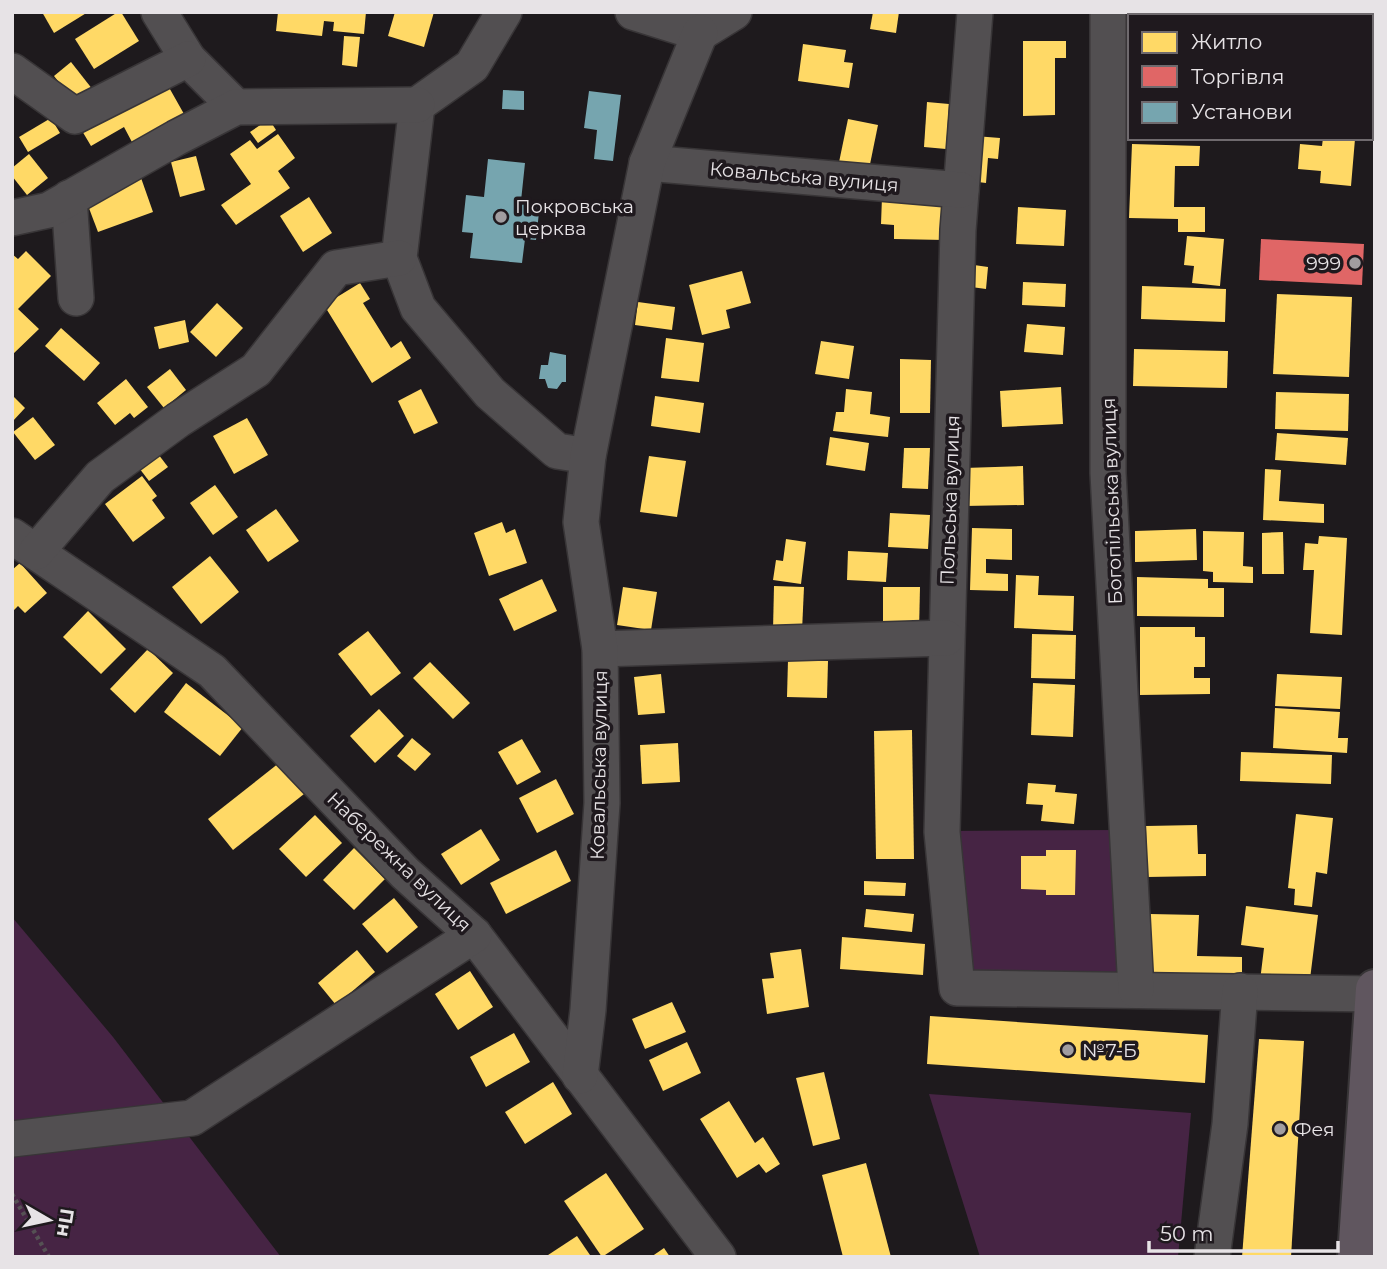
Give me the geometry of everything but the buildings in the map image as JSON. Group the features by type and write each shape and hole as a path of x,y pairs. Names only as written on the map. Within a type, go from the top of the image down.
{"main road":[{"path":"1357,1257 1375,992"}],"street":[{"path":"159,12 188,59 236,107"},
{"path":"12,218 49,210 236,107 416,105 472,66 504,12"},
{"path":"633,12 700,33 734,12"},
{"name":"Польська вулиця","path":"975,12 961,190 942,832 957,988 1136,990"},
{"name":"Богопільська вулиця","path":"1108,12 1108,474 1136,990"},
{"name":"Ковальська вулиця","path":"580,1076 588,1010 602,803 600,649 582,522 588,456 647,163 700,33"},
{"path":"12,71 75,116 188,59"},
{"path":"416,105 399,258 418,308 490,393 557,451 588,456"},
{"name":"Ковальська вулиця","path":"647,163 961,190"},
{"path":"69,198 76,298"},
{"path":"24,544 100,477 178,420 256,370 336,268 399,258"},
{"name":"Набережна вулиця","path":"24,544 212,671 405,873 474,935 718,1257"},
{"path":"600,649 946,638"},
{"path":"12,1139 192,1118 474,935"},
{"path":"1136,990 1375,992"},
{"path":"1212,1257 1230,1124 1240,991"}],"path":[{"path":"12,1194 49,1257"}],"shaded area":[{"path":"1119,830 1127,980 963,983 948,831"},
{"path":"12,917 113,1037 281,1257 12,1257"},
{"path":"929,1094 1191,1113 1178,1257 980,1257"}],"place":[{"name":"Покровська церква","path":"501,217"},
{"name":"999","path":"1355,263"},
{"name":"№7-Б","path":"1068,1050"},
{"name":"Фея","path":"1280,1129"}]}
